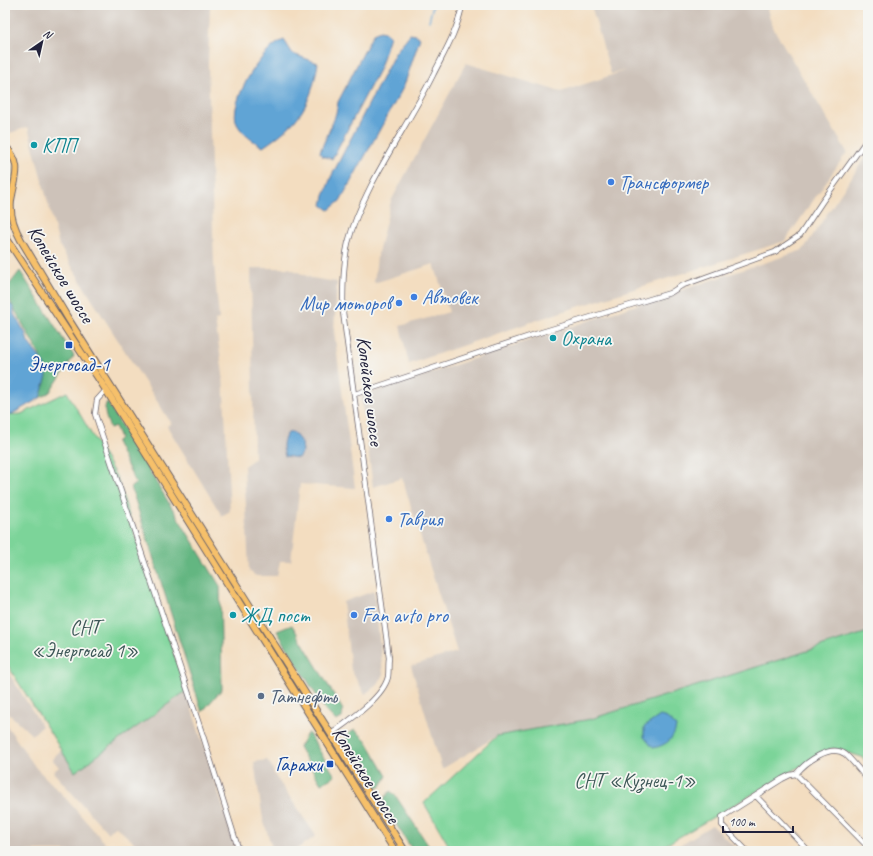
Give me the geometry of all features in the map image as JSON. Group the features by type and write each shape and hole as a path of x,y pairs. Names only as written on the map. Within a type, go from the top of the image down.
{"main road":[{"name":"Копейское шоссе","path":"5,146 11,153 16,166 16,181 12,195 12,222 21,240 69,320 405,851"},
{"path":"5,204 12,195"},
{"name":"Копейское шоссе","path":"5,236 15,249 106,390 395,851"},
{"path":"324,738 331,734"}],"street":[{"name":"Копейское шоссе","path":"331,734 364,708 380,692 388,678 389,658 343,312 348,243 361,205 428,86 450,40 460,16 462,5"},
{"path":"355,394 542,332 670,293 681,286 775,252 800,235 868,138"},
{"path":"106,390 97,400 95,414 204,738 239,851"},
{"path":"747,851 722,825 722,818 790,775 796,774 802,767 830,751 844,754 868,780"},
{"path":"796,774 868,847"},
{"path":"756,796 809,851"}],"shaded area":[{"path":"5,5 210,5 208,64 214,264 219,319 215,320 223,374 230,511 222,516 167,426 171,423 89,295 59,245 28,127 10,133 8,126 5,126"},
{"path":"591,5 766,5 772,26 847,152 785,241 552,315 409,364 400,326 449,312 434,264 374,283 377,257 391,201 466,63 561,92 627,70 611,74"},
{"path":"868,153 868,632 591,719 497,736 442,769 411,666 457,652 402,478 373,487 361,396 803,250"},
{"path":"251,268 289,268 311,278 337,282 334,331 355,488 300,484 291,561 280,561 277,576 256,576 249,571 244,466 254,459"},
{"path":"374,591 383,674 378,684 365,694 351,670 343,602"},
{"path":"5,667 42,726 32,735 5,710"},
{"path":"186,691 237,851 144,851 115,826 108,833 53,772 59,767 52,759 61,750"},
{"path":"5,723 36,768 60,792 112,851 5,851"},
{"path":"267,760 272,767 274,774 316,836 294,851 273,851 263,819 254,762"},
{"path":"712,825 739,851 671,851 672,850"}],"green space":[{"path":"5,153 10,164 12,174 10,185 5,196"},
{"path":"20,271 74,356 50,392 40,398 47,376 44,363 5,292"},
{"name":"СНТ «Энергосад 1»","path":"67,392 117,478 186,691 75,772 5,661 5,415 21,414"},
{"path":"107,402 220,586 222,689 202,712 131,487 136,484 116,442 120,438 115,426 110,428 106,418 105,408"},
{"path":"292,625 343,710 342,718 336,721 326,711 277,631"},
{"name":"СНТ «Кузнец-1»","path":"868,632 868,764 862,757 832,748 655,851 452,851 424,803 497,736 591,719"},
{"path":"355,730 366,740 387,776 381,786 375,787 346,741 349,733"},
{"path":"308,732 335,776 321,784 299,747"},
{"path":"390,791 395,795 432,851 413,851 382,802"}],"water":[{"path":"380,31 385,32 390,36 380,68 332,159 322,156 320,152 333,121 338,102 373,34"},
{"path":"410,34 416,35 420,38 404,86 340,201 329,210 322,205 331,177 395,53"},
{"path":"284,40 293,54 318,63 312,91 301,112 286,130 263,147 245,135 239,128 235,115 237,103 249,76 257,64 276,44"},
{"path":"5,299 14,308 14,314 26,334 28,342 44,363 47,376 40,398 12,414 5,414"},
{"path":"293,432 302,443 303,451 298,458 285,456 283,449 286,436 288,433"},
{"path":"660,716 667,718 676,726 675,731 674,735 669,741 662,746 653,748 644,737 644,727"}],"waterway":[{"path":"429,21 433,5"}],"place":[{"name":"КПП","path":"34,145"},
{"name":"Трансформер","path":"611,182"},
{"name":"Автовек","path":"414,297"},
{"name":"Мир моторов","path":"399,303"},
{"name":"Охрана","path":"553,338"},
{"name":"Энергосад-1","path":"69,345"},
{"name":"Таврия","path":"389,519"},
{"name":"ЖД пост","path":"233,615"},
{"name":"Fan avto pro","path":"354,615"},
{"name":"Татнефть","path":"261,696"},
{"name":"Гаражи","path":"330,764"}]}
